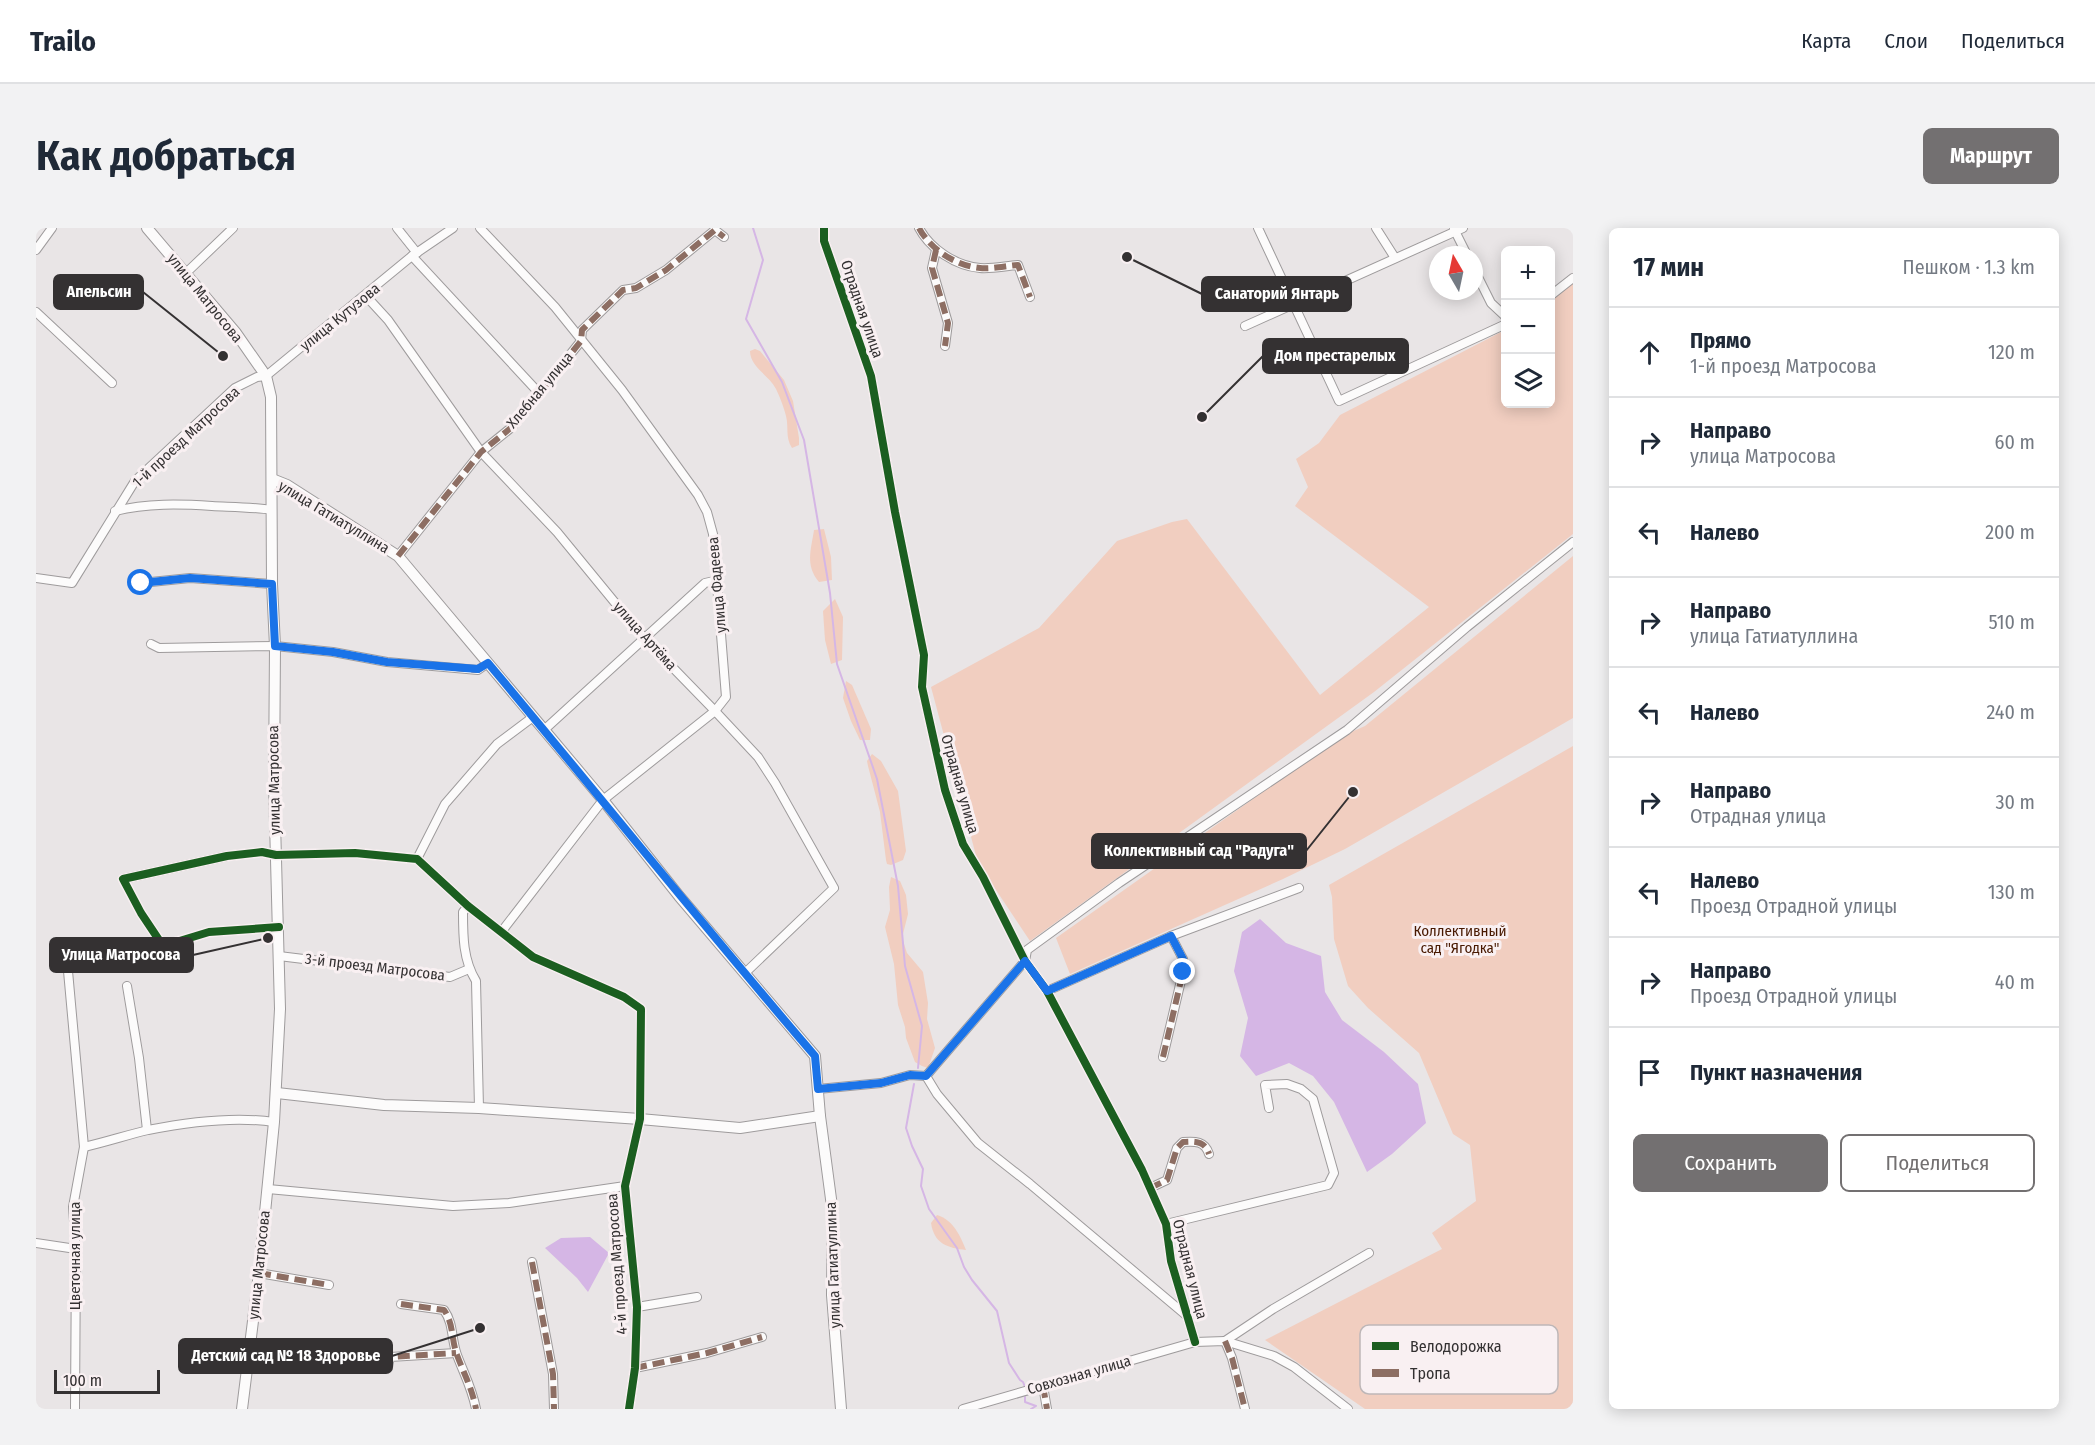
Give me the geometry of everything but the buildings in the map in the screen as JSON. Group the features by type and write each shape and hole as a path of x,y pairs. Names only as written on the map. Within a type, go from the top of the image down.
{"street":[{"path":"36,250 52,228"},
{"name":"улица Матросова","path":"147,228 236,333 266,376 271,397 272,584 275,646 273,717 280,1009 277,1093 268,1189 242,1409"},
{"path":"186,273 233,228"},
{"path":"397,228 415,254 539,393"},
{"name":"улица Кутузова","path":"266,376 415,254 453,228"},
{"name":"улица Фадеева","path":"480,228 555,307 622,390 698,495 707,512 713,534 718,580 726,697 715,711"},
{"name":"Отрадная улица","path":"824,228 824,241 871,376 895,512 924,655 922,687 945,790 963,844 983,877 1025,961 1047,991 1166,1224 1171,1261 1195,1342"},
{"path":"919,228 936,250 969,266 982,268 1018,265 1030,297"},
{"path":"1258,228 1340,401 1501,326"},
{"path":"1376,228 1395,258"},
{"path":"1245,327 1457,229 1464,246"},
{"name":"Хлебная улица","path":"398,556 482,452 512,427 581,341 582,330 623,290 636,288 666,270 715,230 724,237"},
{"path":"936,250 932,268 948,323 945,346"},
{"path":"1555,293 1573,278"},
{"path":"1483,287 1491,303 1501,312"},
{"name":"улица Артёма","path":"366,296 388,320 482,452 556,532 644,638 715,711 764,766 834,888 745,973"},
{"path":"36,312 112,383"},
{"name":"1-й проезд Матросова","path":"36,578 72,583 135,481 235,388 257,377 266,376"},
{"name":"улица Гатиатуллина","path":"272,479 287,485 398,556 603,800 661,875 815,1056 820,1116 833,1214 832,1295 841,1409"},
{"name":"1-й проезд Матросова","path":"115,511 131,507 174,504 272,510"},
{"path":"926,1076 1025,961 1027,950 1119,883 1347,730 1467,627 1573,542"},
{"path":"141,583 190,578 272,584"},
{"path":"544,730 705,583 718,580"},
{"path":"151,644 159,648 275,646 333,652 387,662 478,669 488,663"},
{"path":"502,931 603,800 715,711"},
{"path":"279,927 209,932 163,946 141,913 123,879 227,856 262,852 276,855 355,853 417,859 445,804 497,744 533,717"},
{"name":"4-й проезд Матросова","path":"417,859 468,906 533,957 624,997 640,1009 640,1119 625,1186 637,1308 635,1368 629,1409"},
{"path":"1047,991 1171,936 1299,888"},
{"path":"468,906 463,912 463,940 468,969 476,981 479,1108"},
{"path":"1163,1057 1183,972 1183,959 1171,936"},
{"name":"3-й проезд Матросова","path":"279,956 450,977 468,969"},
{"name":"Цветочная улица","path":"67,960 84,1147 73,1207 76,1249 75,1409"},
{"path":"127,986 139,1058 147,1130"},
{"path":"818,1089 881,1083 910,1075 926,1076"},
{"path":"926,1076 937,1094 978,1143 1187,1316"},
{"name":"Отрадная улица","path":"1166,1224 1328,1185 1334,1173 1313,1099 1301,1089 1287,1084 1265,1085 1269,1108"},
{"path":"277,1093 384,1105 479,1108 740,1128 820,1116"},
{"path":"84,1147 147,1130 203,1122 258,1120 274,1122"},
{"path":"1149,1188 1167,1180 1177,1148 1183,1142 1200,1142 1207,1147 1209,1154"},
{"name":"4-й проезд Матросова","path":"268,1189 453,1206 509,1203 625,1186"},
{"path":"36,1244 76,1249"},
{"path":"1225,1341 1273,1309 1369,1253"},
{"path":"532,1262 553,1374 554,1409"},
{"path":"259,1273 330,1285"},
{"path":"637,1308 697,1297"},
{"path":"401,1304 444,1310 451,1320 456,1353 472,1391 476,1409"},
{"path":"635,1368 707,1353 762,1337"},
{"path":"1225,1341 1232,1358 1245,1409"},
{"path":"1225,1341 1274,1356 1294,1367 1348,1409"},
{"name":"Совхозная улица","path":"963,1409 1195,1342 1225,1341"},
{"path":"388,1367 390,1357 456,1353"},
{"path":"1043,1386 1047,1409"}],"green space":[{"path":"1573,283 1573,534 1374,692 1030,941 978,863 931,687 1039,628 1117,541 1187,519 1320,695 1429,607 1295,506 1308,487 1296,459 1319,443 1340,415 1501,332 1501,408 1555,408 1555,298"},
{"path":"755,349 760,351 784,380 793,401 799,445 792,448 782,402 773,384 753,362 750,351"},
{"path":"824,529 831,557 832,580 819,582 810,563 811,551 814,530"},
{"path":"1573,556 1573,718 1345,849 1070,974 1056,938 1342,736 1365,726"},
{"path":"835,599 843,617 842,660 831,664 825,640 823,611"},
{"path":"846,681 852,685 871,729 870,740 860,740 851,721 843,698"},
{"name":"Коллективный сад \"Ягодка\"","path":"1573,746 1573,1403 1567,1409 1365,1409 1265,1340 1442,1249 1432,1233 1476,1201 1470,1145 1453,1134 1419,1053 1368,1008 1348,986 1334,939 1332,897 1329,885"},
{"path":"872,754 881,761 898,791 906,851 903,860 891,865 887,864 886,860 880,812 867,761"},
{"path":"891,877 900,881 906,895 908,914 902,938 907,953 923,972 928,1003 927,1019 935,1048 928,1068 915,1062 898,1005 894,964 885,927 890,910"},
{"path":"937,1215 952,1224 966,1250 943,1244 935,1236 931,1223"}],"shaded area":[{"path":"1260,919 1286,943 1321,956 1325,992 1342,1020 1384,1052 1418,1084 1426,1123 1392,1154 1367,1172 1334,1102 1313,1076 1289,1063 1256,1076 1240,1056 1248,1018 1234,971 1242,932"},
{"path":"590,1237 609,1253 588,1292 577,1278 545,1248 561,1238"}],"waterway":[{"path":"753,228 763,260 746,319 782,382 804,440 830,593 837,664 877,779 898,886 905,966 922,1026 918,1068"},
{"path":"914,1084 906,1128 923,1169 921,1186 929,1209 957,1248 972,1280 997,1311 1009,1363 1025,1387"},
{"path":"1025,1397 1025,1402 1036,1406 1031,1409"}],"marked path":[{"path":"919,228 937,249 962,264 985,268 1018,265 1030,297"},
{"path":"398,556 481,452 512,427 581,341 582,330 623,290 636,288 666,270 715,230 724,237"},
{"path":"936,250 932,268 948,323 945,346"},
{"path":"275,646 333,652 387,662 478,670 488,663"},
{"path":"1163,1057 1183,972 1183,959 1171,936"},
{"path":"1150,1188 1167,1180 1177,1148 1183,1142 1199,1143 1205,1146 1209,1154"},
{"path":"532,1262 553,1374 554,1409"},
{"path":"259,1273 329,1285"},
{"path":"401,1304 444,1310 476,1409"},
{"path":"635,1368 707,1353 762,1337"},
{"path":"1225,1341 1232,1358 1245,1409"},
{"path":"388,1367 390,1357 456,1353"},
{"path":"1043,1386 1047,1409"}],"cycle path":[{"path":"824,228 824,241 871,376 895,512 924,655 922,687 945,790 963,844 983,877 1025,961 1047,991 1142,1170 1166,1224 1171,1261 1195,1342"},
{"path":"279,927 209,932 163,946 141,913 123,879 227,856 262,852 276,855 355,853 417,859 468,906 533,957 624,997 641,1009 640,1119 625,1186 637,1307 635,1368 629,1409"}],"place":[{"name":"Санаторий Янтарь","path":"1127,257"},
{"name":"Апельсин","path":"223,356"},
{"name":"Дом престарелых","path":"1202,417"},
{"name":"Коллективный сад \"Радуга\"","path":"1353,792"},
{"name":"Улица Матросова","path":"268,938"},
{"name":"Детский сад № 18 Здоровье","path":"480,1328"}],"route":[{"path":"141,583 190,578 272,584 275,646 333,652 387,662 478,669 488,663 603,800 661,875 815,1056 818,1089 881,1083 910,1075 926,1076 1025,961 1047,991 1171,936 1183,959 1183,972"}]}
